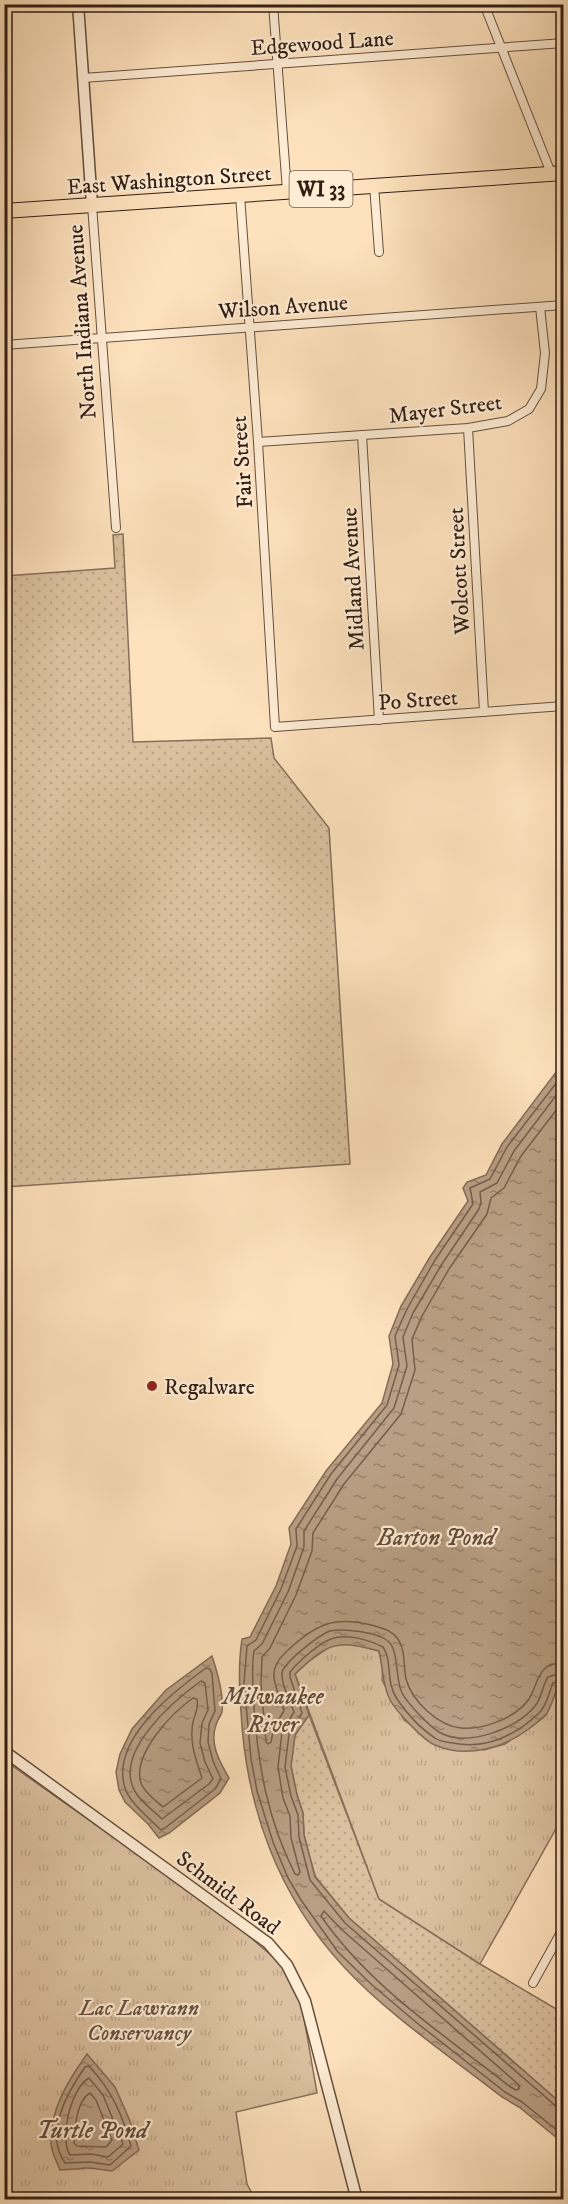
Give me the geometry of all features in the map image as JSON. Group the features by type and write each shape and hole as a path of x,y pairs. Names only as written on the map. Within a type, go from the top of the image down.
{"main road":[{"name":"East Washington Street","path":"4,211 559,172"}],"street":[{"name":"North Indiana Avenue","path":"78,4 116,528"},
{"path":"273,4 287,191"},
{"path":"484,4 500,47 559,172"},
{"name":"Edgewood Lane","path":"83,78 564,43"},
{"path":"374,186 379,252"},
{"name":"Fair Street","path":"240,195 275,727"},
{"name":"Wilson Avenue","path":"4,345 250,326 564,306"},
{"name":"Mayer Street","path":"258,442 468,428 508,421 529,409 542,389 545,353 540,307"},
{"name":"Wolcott Street","path":"468,428 484,712"},
{"name":"Midland Avenue","path":"362,435 379,720"},
{"name":"Po Street","path":"275,727 564,706"},
{"name":"Schmidt Road","path":"4,1751 247,1927 268,1943 287,1965 305,2001 357,2199"},
{"path":"533,1983 564,1927"}],"green space":[{"path":"123,534 133,742 271,738 274,758 329,828 350,1164 5,1187 5,576 115,568 113,535"},
{"path":"334,1644 354,1644 379,1651 383,1670 382,1680 404,1720 418,1730 484,1750 505,1744 546,1715 558,1687 563,1684 563,1830 557,1827 480,1964 379,1899 295,1674"},
{"path":"309,1715 379,1899 480,1964 563,2013 563,2105 349,1918 315,1876 304,1835 303,1813 291,1766 295,1735"},
{"name":"Lac Lawrann Conservancy","path":"4,1760 228,1918 280,1963 301,2001 317,2093 236,2112 247,2184 255,2199 5,2199"}],"water":[{"name":"Barton Pond","path":"563,1056 563,1684 558,1687 545,1715 520,1735 485,1749 460,1751 447,1749 424,1738 393,1705 385,1688 379,1651 352,1645 333,1646 316,1656 295,1674 309,1715 295,1735 291,1766 303,1813 304,1835 315,1877 349,1918 563,2105 563,2143 519,2107 502,2097 399,2018 344,1967 321,1940 301,1911 284,1880 258,1816 244,1747 239,1676 242,1639 250,1637 276,1586 291,1544 289,1528 326,1471 382,1403 393,1364 389,1336 401,1306 430,1257 468,1201 463,1188 467,1182 486,1175 502,1144 560,1067"},
{"path":"212,1656 222,1699 222,1712 214,1732 214,1739 219,1759 229,1778 220,1793 169,1833 159,1838 125,1802 119,1790 116,1772 120,1754 132,1729 166,1690"},
{"name":"Turtle Pond","path":"87,2054 115,2087 130,2121 139,2150 112,2171 90,2168 60,2170 52,2150 51,2131 57,2107 67,2085"}],"place":[{"name":"Regalware","path":"152,1386"}],"water label":[{"name":"Milwaukee River","path":"273,1710"}]}
